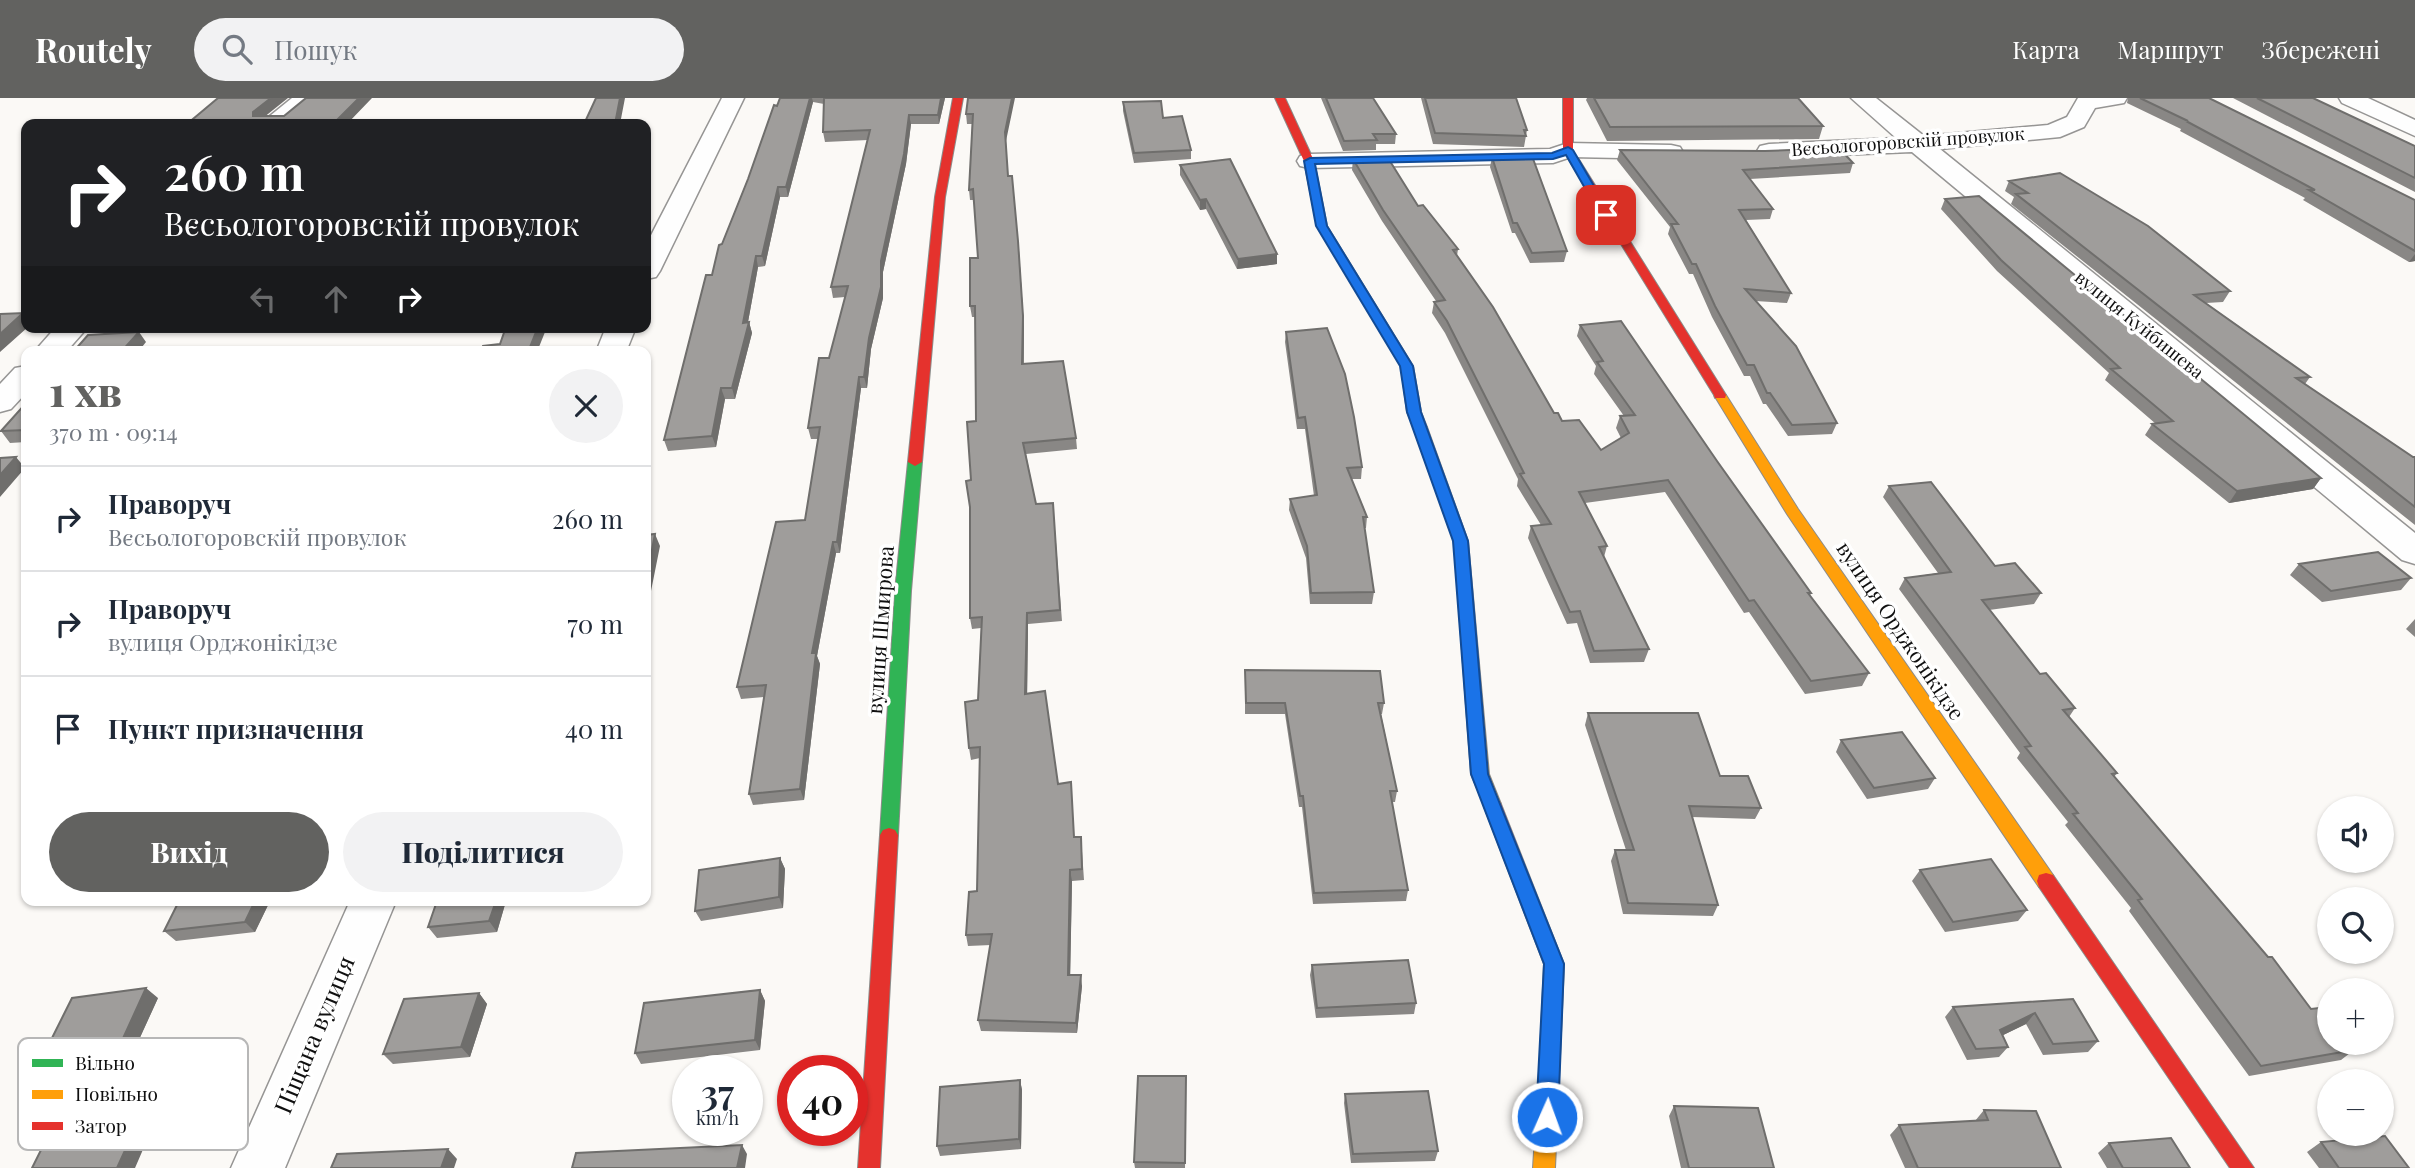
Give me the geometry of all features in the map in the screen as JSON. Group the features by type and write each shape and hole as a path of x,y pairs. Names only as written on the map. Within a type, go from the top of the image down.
{"street":[{"path":"279,119 307,98"},
{"path":"651,261 733,98"},
{"name":"вулиця Шмирова","path":"869,1168 903,591 940,197 958,98"},
{"path":"1280,98 1310,161 1322,226 1407,366 1414,412 1461,541 1480,774 1554,964 1544,1168"},
{"path":"1568,98 1568,150"},
{"name":"вулиця Куйбишева","path":"1862,98 2415,552"},
{"name":"Вєсьологоровскій провулок","path":"1742,152 1919,144 2052,132 2076,122 2086,103 2116,98"},
{"path":"2350,98 2415,129"},
{"path":"1310,161 1553,156 1568,150 1688,153"},
{"name":"вулиця Орджонікідзе","path":"1568,150 1791,511 2243,1168"},
{"path":"55,346 67,333"},
{"path":"0,402 21,380"},
{"name":"Піщана вулиця","path":"258,1168 371,906"}],"building":[{"path":"218,98 271,98 253,112 253,116 284,116 306,98 359,98 338,119 193,119"},
{"path":"596,98 620,98 616,119 586,119"},
{"path":"780,98 810,98 786,187 778,187 762,256 756,256 743,323 749,322 732,388 721,388 712,436 664,440 706,275 712,275 719,245 722,244 748,179 774,105 777,106"},
{"path":"824,98 941,98 938,115 909,115 904,154 881,261 881,287 869,338 864,377 859,377 837,542 833,542 812,653 816,653 800,789 749,794 766,685 737,687 776,522 805,520 820,427 808,428 819,358 829,358 848,286 831,287 870,130 823,132"},
{"path":"968,98 1012,98 1005,132 1008,176 1012,176 1018,241 1023,316 1022,364 1063,361 1076,438 1023,443 1036,504 1053,503 1060,610 1027,613 1025,694 1045,691 1058,784 1071,782 1074,837 1081,837 1082,869 1070,870 1068,975 1081,975 1076,1023 978,1020 992,934 966,935 969,892 977,891 980,747 969,748 965,702 978,700 982,617 970,618 970,507 966,481 971,480 967,422 976,421 975,306 970,306 970,258 978,258 973,189 969,190 973,114 966,114"},
{"path":"1326,98 1373,98 1396,134 1373,134 1377,140 1344,141"},
{"path":"1425,98 1516,98 1527,130 1524,130 1526,136 1435,133"},
{"path":"1594,98 1798,98 1823,126 1610,127"},
{"path":"2140,98 2209,98 2415,200 2415,251 2309,190 2315,190"},
{"path":"2257,98 2313,98 2415,146 2415,178"},
{"path":"1161,101 1163,118 1182,116 1191,150 1134,153 1123,102"},
{"path":"1839,148 1853,163 1743,170 1773,209 1739,210 1791,293 1745,289 1796,346 1837,423 1792,425 1770,393 1767,393 1754,365 1747,365 1696,264 1692,264 1671,224 1678,224 1620,150 1765,151"},
{"path":"1532,156 1567,251 1532,253 1517,223 1513,223 1492,157"},
{"path":"1388,158 1418,206 1423,205 1458,249 1453,250 1493,307 1554,413 1558,413 1562,421 1579,420 1601,450 1629,433 1620,416 1635,415 1597,362 1603,361 1580,325 1621,321 1811,593 1808,593 1869,673 1811,681 1754,600 1749,601 1668,480 1579,492 1607,546 1599,547 1649,649 1594,651 1580,611 1570,612 1531,526 1551,524 1520,474 1524,473 1447,321 1434,302 1445,300 1383,210 1353,159"},
{"path":"1230,159 1277,254 1238,259 1206,199 1200,200 1180,165"},
{"path":"2060,173 2148,226 2230,291 2194,295 2310,377 2296,378 2415,457 2415,507 2016,194 2028,193 2009,181"},
{"path":"1979,196 2321,478 2237,491 2152,424 2173,421 2111,369 2120,368 2001,260 1945,199"},
{"path":"21,313 0,334 0,314"},
{"path":"1327,328 1345,374 1354,417 1362,467 1347,468 1367,517 1363,517 1374,592 1311,593 1307,546 1290,499 1317,495 1305,417 1298,418 1286,332"},
{"path":"138,333 126,346 78,346 88,335"},
{"path":"504,333 536,333 530,346 483,346 500,344"},
{"path":"21,409 21,430 1,431"},
{"path":"16,457 0,475 0,458"},
{"path":"1931,482 1995,566 2015,563 2041,593 1982,600 2040,674 2046,673 2075,708 2063,710 2117,773 2112,774 2268,957 2272,957 2311,1009 2317,1008 2317,1055 2325,1055 2261,1066 2138,900 2142,899 2073,814 2078,813 2025,747 2031,746 1905,578 1951,572 1889,486"},
{"path":"651,534 655,534 651,555"},
{"path":"2378,552 2411,578 2331,591 2299,564"},
{"path":"1245,670 1380,671 1384,703 1378,703 1397,791 1390,791 1408,890 1314,893 1303,796 1300,796 1285,703 1246,703"},
{"path":"1588,713 1698,713 1720,776 1748,776 1761,808 1689,806 1718,905 1628,903 1615,850 1634,850"},
{"path":"1902,732 1935,778 1874,788 1841,740"},
{"path":"780,858 779,897 695,911 699,870"},
{"path":"1991,859 2027,910 1953,922 1920,870"},
{"path":"176,906 253,906 245,922 164,931"},
{"path":"435,906 494,906 489,921 428,927"},
{"path":"1408,960 1416,1003 1317,1008 1312,965"},
{"path":"146,988 123,1038 52,1038 72,998"},
{"path":"760,990 755,1040 635,1053 644,1003"},
{"path":"479,993 461,1047 383,1054 404,999"},
{"path":"2073,999 2098,1041 2053,1044 2035,1013 2000,1030 2008,1047 1976,1049 1953,1007"},
{"path":"1138,1076 1186,1076 1185,1163 1134,1162"},
{"path":"1020,1080 1019,1139 937,1146 940,1087"},
{"path":"1428,1091 1438,1151 1353,1154 1345,1094"},
{"path":"1674,1106 1758,1108 1774,1168 1689,1168"},
{"path":"1984,1110 2036,1111 2061,1168 1918,1168 1899,1125 1988,1120"},
{"path":"2171,1138 2190,1168 2123,1168 2109,1143"},
{"path":"742,1146 737,1168 572,1168 576,1153"},
{"path":"2324,1146 2392,1146 2409,1168 2339,1168"},
{"path":"448,1149 441,1168 331,1168 337,1154"},
{"path":"41,1150 125,1150 117,1168 32,1168"}],"traffic: fast":[{"path":"889,835 903,591 915,462"}],"traffic: slow":[{"path":"1720,395 1792,511 2046,881"},
{"path":"1420,427 1461,541 1480,774 1492,804"},
{"path":"1544,1168 1550,1056"}],"traffic: jam":[{"path":"915,462 940,197 958,98"},
{"path":"1280,98 1309,161 1322,226 1407,366 1414,412 1420,427"},
{"path":"1568,98 1568,150 1720,395"},
{"path":"1492,804 1554,964 1550,1056"},
{"path":"869,1168 889,835"},
{"path":"2046,881 2243,1168"}],"route":[{"path":"1547,1117 1554,964 1480,774 1461,541 1414,412 1407,366 1322,226 1310,161 1553,156 1568,150 1606,215"}]}
